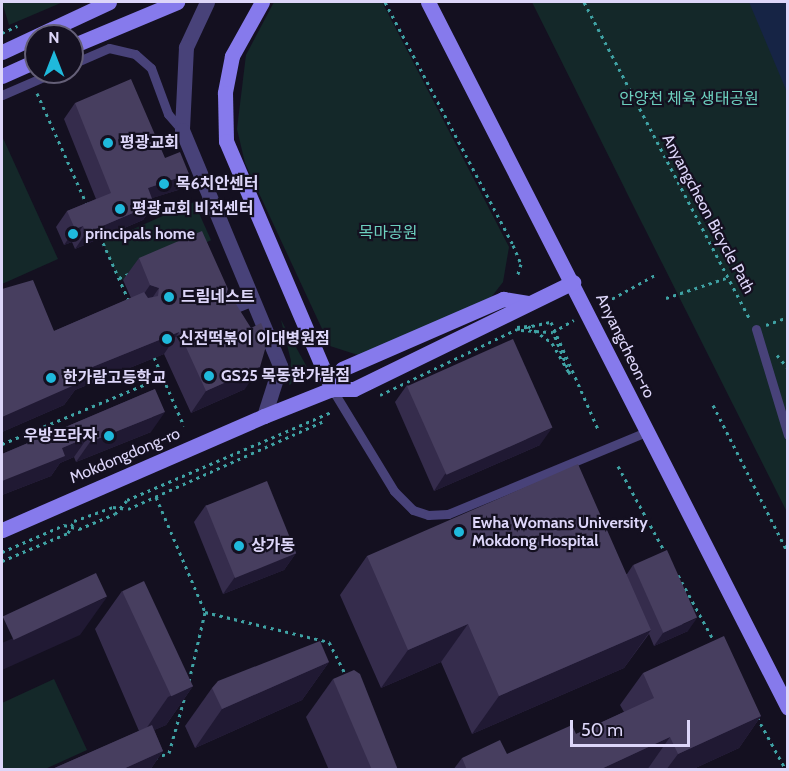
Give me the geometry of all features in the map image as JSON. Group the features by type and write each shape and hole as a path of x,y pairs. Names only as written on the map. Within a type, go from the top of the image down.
{"main road":[{"path":"2,52 109,2"},
{"path":"84,41 177,2"},
{"name":"Anyangcheon-ro","path":"428,2 573,282 646,432 788,708"},
{"path":"257,7 227,75 226,141 332,389"},
{"path":"2,76 24,66"},
{"name":"Mokdongdong-ro","path":"2,530 264,416 332,389 363,385 573,282"},
{"name":"Mokdongdong-ro","path":"332,389 342,369 503,299 528,303"}],"street":[{"path":"207,3 186,47 182,130 255,300 280,366 264,416"}],"lane":[{"path":"84,59 109,48 135,54 151,68 168,114 182,130"},
{"path":"2,95 27,84"},
{"path":"216,317 255,300"},
{"path":"756,329 788,435"},
{"path":"332,389 340,408 404,502 428,515 448,513 646,432"}],"path":[{"path":"385,2 513,245 521,264 517,277"},
{"name":"Anyangcheon Bicycle Path","path":"584,2 726,278 756,329"},
{"path":"36,91 92,217"},
{"path":"97,227 131,305"},
{"path":"119,278 139,270"},
{"path":"593,309 655,276"},
{"path":"666,298 726,278"},
{"path":"518,329 553,332 583,315"},
{"path":"756,329 788,317"},
{"path":"372,393 513,327 551,322 563,338 598,429"},
{"path":"528,326 552,343 570,374 553,332"},
{"path":"370,400 528,326"},
{"path":"149,345 184,426"},
{"path":"775,352 788,368"},
{"path":"2,444 163,377"},
{"path":"713,405 788,554"},
{"path":"2,561 71,527 80,529 121,508 127,500 340,408"},
{"path":"2,552 156,497 326,420"},
{"path":"618,466 717,646"},
{"path":"148,761 169,753 205,612 156,497"},
{"path":"205,612 329,642 350,684"},
{"path":"751,707 786,769"}],"green space":[{"path":"2,2 63,2 9,25"},
{"name":"목마공원","path":"274,2 382,2 509,247 503,282 489,300 361,356 330,346 245,163 237,129 246,55"},
{"name":"안양천 체육 생태공원","path":"532,2 787,2 787,512 632,203"},
{"path":"2,136 58,259 2,284"},
{"path":"194,202 211,240 120,281 103,243"},
{"path":"281,320 308,369 301,380 289,385 291,361"},
{"path":"54,679 87,750 45,769 2,769 2,703"}],"water":[{"path":"749,2 787,2 787,92"}],"building":[{"path":"131,79 165,158 180,152 189,174 148,188 154,204 86,233 83,226 75,229 67,211 111,193 75,103"},
{"path":"202,231 228,289 225,298 234,301 251,328 261,323 268,339 260,367 206,391 179,332 75,374 79,383 2,417 2,289 33,280 54,331 144,292 148,298 158,296 159,288 150,285 139,258"},
{"path":"513,339 552,428 446,475 407,386"},
{"path":"155,389 165,412 90,442 88,437 62,448 65,456 2,481 2,454"},
{"path":"578,464 651,630 499,696 468,624 408,650 367,556"},
{"name":"상가동","path":"267,481 296,553 235,578 206,506"},
{"path":"667,550 697,618 663,633 633,565"},
{"path":"96,573 107,597 14,640 3,617"},
{"path":"144,581 193,686 171,696 122,591"},
{"path":"724,636 761,716 678,754 670,737 599,770 467,770 462,758 500,740 507,754 572,725 576,734 654,698 643,673"},
{"path":"320,641 329,662 222,709 212,688 218,681"},
{"path":"354,670 360,674 398,770 372,770 333,679"},
{"path":"152,725 163,751 121,770 50,770"}],"place":[{"name":"평광교회","path":"108,143"},
{"name":"목6치안센터","path":"164,184"},
{"name":"평광교회 비전센터","path":"120,209"},
{"name":"principals home","path":"73,234"},
{"name":"드림네스트","path":"169,297"},
{"name":"신전떡볶이 이대병원점","path":"167,339"},
{"name":"GS25 목동한가람점","path":"209,376"},
{"name":"한가람고등학교","path":"51,378"},
{"name":"우방프라자","path":"109,436"},
{"name":"Ewha Womans University Mokdong Hospital","path":"459,532"},
{"name":"상가동","path":"239,546"}]}
